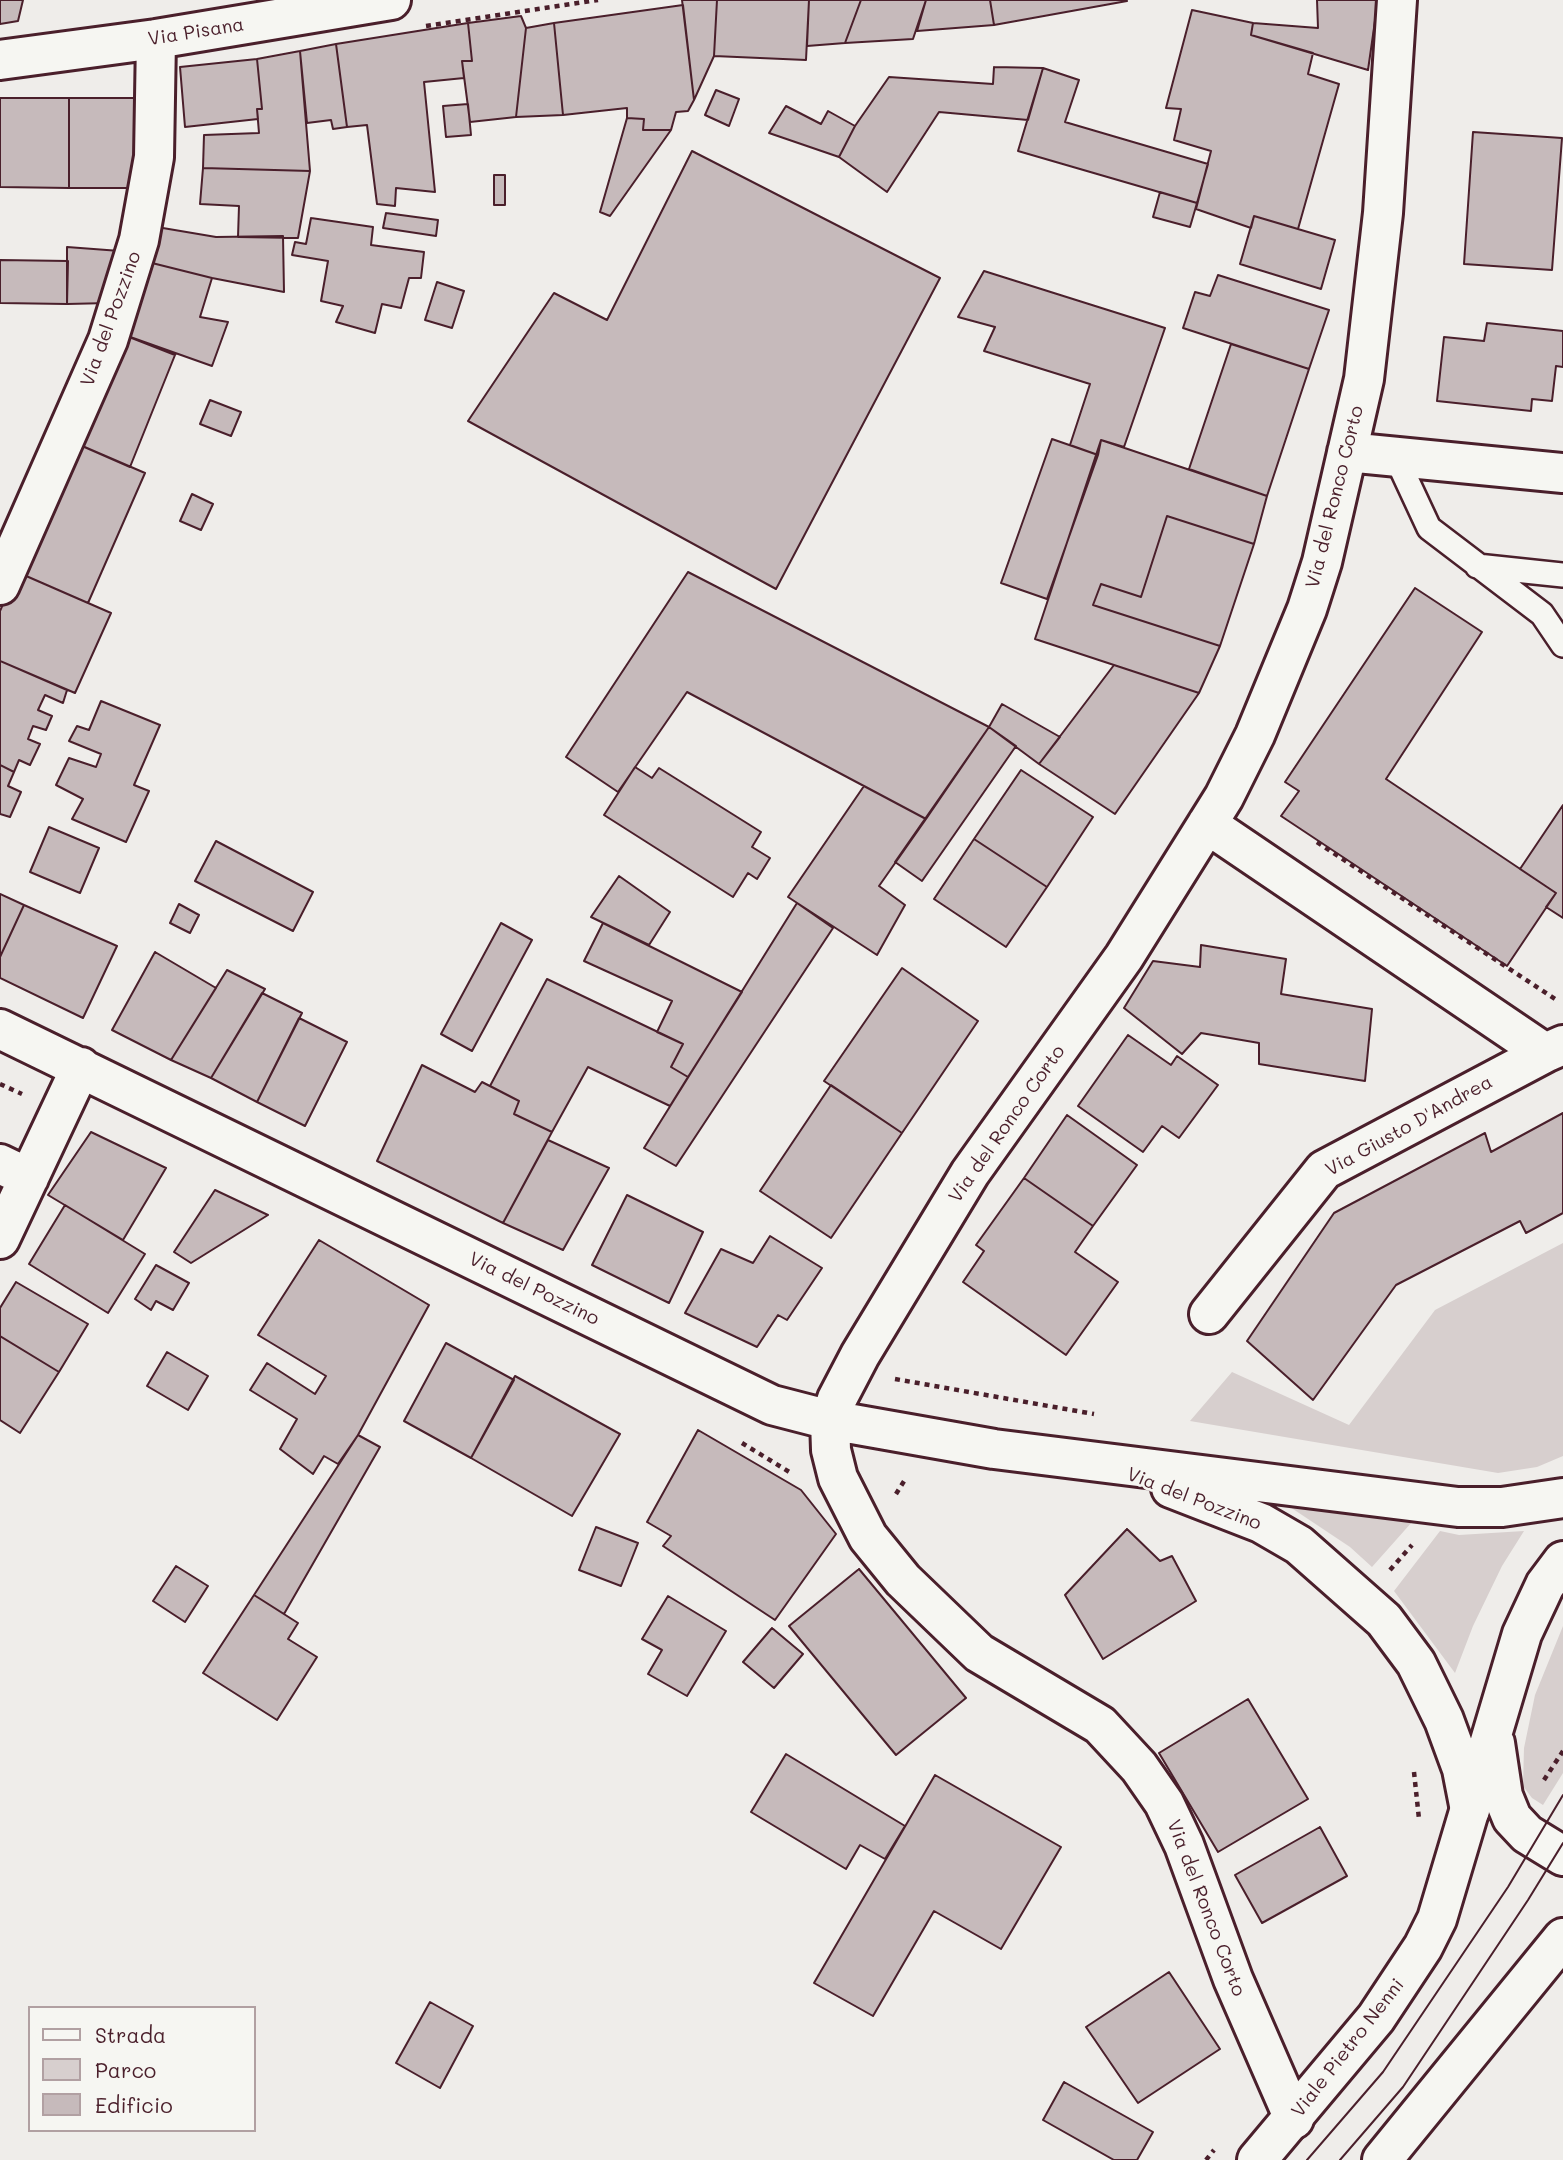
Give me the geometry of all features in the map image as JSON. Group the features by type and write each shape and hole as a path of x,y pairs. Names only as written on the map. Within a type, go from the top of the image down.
{"street":[{"name":"Via Pisana","path":"0,60 391,0"},
{"name":"Via del Ronco Corto","path":"1294,2119 1233,1979 1184,1844 1164,1803 1139,1767 1100,1725 979,1653 903,1580 868,1537 838,1478 831,1450 830,1420 837,1399 860,1355 970,1173 1124,957 1224,797 1255,735 1307,609 1322,562 1364,379 1383,213 1398,0"},
{"name":"Via del Pozzino","path":"0,585 108,340 139,240 154,157 156,38"},
{"path":"1346,452 1563,473"},
{"name":"Via Giusto D'Andrea","path":"1207,824 1554,1049 1324,1170 1209,1314"},
{"name":"Via del Pozzino","path":"0,1029 772,1405 830,1420 1096,1463 1458,1507 1502,1507 1563,1498"},
{"path":"0,1239 14,1171 80,1067"},
{"name":"Via del Pozzino","path":"1096,1463 1215,1504 1261,1523 1306,1551 1374,1609 1405,1646 1426,1681 1457,1752 1470,1810"},
{"name":"Viale Pietro Nenni","path":"1257,2160 1376,2018 1423,1947 1437,1919 1521,1634 1545,1585 1563,1561"},
{"name":"Viale Pietro Nenni","path":"1494,1730 1503,1796 1512,1818 1534,1839 1563,1856"},
{"path":"1382,2160 1563,1938"}],"lane":[{"path":"1395,456 1429,528 1542,614 1563,645"},
{"path":"1477,566 1563,575"}],"path":[{"path":"1306,835 1559,1002 1563,1000"},
{"path":"1382,1579 1413,1543"},
{"path":"1558,1760 1563,1751"}],"green space":[{"path":"1563,1243 1563,1456 1537,1467 1498,1473 1190,1421 1232,1372 1349,1425 1435,1310"},
{"path":"1287,1505 1412,1522 1372,1567 1350,1547"},
{"path":"1440,1531 1459,1535 1524,1531 1502,1566 1473,1626 1455,1673 1394,1591"},
{"path":"1563,1626 1563,1773 1543,1805 1532,1798 1523,1786 1524,1748 1535,1695"}],"building":[{"path":"0,0 23,0 18,21 0,24"},
{"path":"682,0 717,0 714,56 694,100"},
{"path":"717,0 809,0 806,60 714,56"},
{"path":"809,0 861,0 845,43 807,46"},
{"path":"861,0 926,0 913,39 845,43"},
{"path":"926,0 990,0 994,25 917,31"},
{"path":"990,0 1126,0 1127,1 994,25"},
{"path":"1317,0 1378,0 1368,70 1251,35 1253,23 1318,28"},
{"path":"683,5 694,100 688,111 676,112 671,130 643,130 644,119 627,118 627,108 563,115 554,23"},
{"path":"1192,10 1253,23 1251,35 1313,53 1308,74 1339,84 1298,229 1254,216 1251,228 1196,209 1211,151 1174,140 1181,109 1166,108"},
{"path":"521,16 526,28 516,117 470,122 462,61 472,61 468,23"},
{"path":"468,23 472,61 462,61 464,78 424,82 435,192 396,188 395,206 377,204 367,125 347,127 336,44"},
{"path":"554,23 563,115 516,117 526,28"},
{"path":"336,44 347,127 333,129 331,120 307,123 300,51"},
{"path":"300,51 310,171 203,168 204,135 259,133 257,109 262,109 257,59"},
{"path":"257,59 262,109 257,109 258,119 185,127 180,67"},
{"path":"994,67 1043,68 1028,120 939,112 887,192 839,157 855,126 889,77 993,84"},
{"path":"1043,68 1079,80 1065,122 1208,164 1197,203 1018,151"},
{"path":"716,90 739,99 729,126 705,115"},
{"path":"0,98 69,98 69,188 0,187"},
{"path":"69,98 142,98 141,188 69,188"},
{"path":"468,104 471,135 446,137 443,106"},
{"path":"786,106 821,124 828,111 855,126 839,157 769,133"},
{"path":"627,118 644,119 643,130 671,130 610,216 600,212"},
{"path":"1473,132 1562,138 1552,270 1464,264"},
{"path":"692,151 940,278 776,589 468,421 554,293 607,320"},
{"path":"203,168 310,171 298,238 238,237 239,206 200,204"},
{"path":"494,175 505,175 505,205 494,205"},
{"path":"1160,192 1197,203 1190,227 1153,217"},
{"path":"386,213 438,220 436,236 383,228"},
{"path":"1254,216 1335,240 1321,289 1240,264"},
{"path":"311,218 373,227 371,245 424,252 421,278 409,278 401,308 382,304 375,333 336,322 343,306 321,301 328,261 292,255 295,242 306,244"},
{"path":"151,226 216,237 283,236 284,292 140,260"},
{"path":"67,247 120,251 109,303 67,304"},
{"path":"0,260 68,261 67,304 0,303"},
{"path":"140,260 212,278 200,317 228,322 212,366 119,333"},
{"path":"984,271 1165,328 1124,447 1101,440 1098,455 1070,445 1090,384 984,351 995,327 958,317"},
{"path":"1218,275 1329,310 1309,369 1183,328 1195,292 1210,296"},
{"path":"437,282 464,291 452,328 425,320"},
{"path":"1487,323 1563,331 1563,367 1556,366 1552,401 1532,399 1531,411 1437,401 1444,337 1484,341"},
{"path":"119,333 175,355 130,467 73,442"},
{"path":"1231,344 1309,369 1267,496 1189,469"},
{"path":"210,400 241,412 231,436 200,424"},
{"path":"1052,439 1098,455 1047,599 1001,583"},
{"path":"1101,440 1267,496 1254,544 1167,516 1141,597 1101,584 1093,605 1220,646 1199,693 1035,639"},
{"path":"73,442 145,473 88,603 17,572"},
{"path":"192,494 213,504 201,530 180,521"},
{"path":"1167,516 1254,544 1220,646 1093,605 1101,584 1141,597"},
{"path":"17,572 111,613 75,693 0,661 0,611"},
{"path":"688,572 989,727 926,819 687,692 618,792 566,757"},
{"path":"1415,588 1482,632 1386,779 1556,893 1507,966 1281,816 1299,791 1285,782"},
{"path":"0,661 67,690 63,703 45,695 38,710 52,716 46,730 33,726 28,739 40,744 30,765 19,760 14,772 0,765"},
{"path":"1114,665 1199,693 1115,814 1039,764"},
{"path":"101,701 160,725 134,785 149,791 126,842 72,819 83,799 56,785 69,758 96,767 101,754 69,741 77,726 89,730"},
{"path":"1002,704 1060,737 1039,764 989,727"},
{"path":"989,727 1016,746 922,881 895,862"},
{"path":"0,765 14,772 8,786 21,792 10,817 0,814"},
{"path":"635,767 652,778 659,768 761,832 752,847 770,858 757,879 748,873 733,897 604,815"},
{"path":"1021,770 1093,817 1047,887 974,839"},
{"path":"864,786 926,819 879,886 905,905 877,955 788,897"},
{"path":"1563,805 1563,918 1546,907 1556,893 1520,869"},
{"path":"49,827 99,848 80,893 30,872"},
{"path":"974,839 1047,887 1006,947 934,899"},
{"path":"216,841 313,892 293,931 195,881"},
{"path":"619,876 670,912 649,945 591,917"},
{"path":"0,894 24,905 0,957"},
{"path":"797,903 833,928 676,1166 644,1148"},
{"path":"179,904 199,915 190,933 170,923"},
{"path":"24,905 117,946 83,1018 0,978 0,957"},
{"path":"501,923 532,940 472,1051 441,1034"},
{"path":"603,923 742,992 688,1077 671,1067 683,1044 657,1032 672,1001 584,961"},
{"path":"1201,945 1286,959 1281,994 1372,1009 1365,1081 1259,1064 1259,1043 1201,1033 1182,1054 1124,1008 1153,961 1200,967"},
{"path":"155,952 216,988 171,1060 112,1030"},
{"path":"902,968 978,1021 902,1133 824,1081"},
{"path":"227,970 265,989 211,1078 171,1060"},
{"path":"547,979 683,1044 671,1067 688,1077 670,1106 588,1067 552,1132 514,1114 519,1101 490,1086"},
{"path":"262,993 302,1013 257,1102 211,1078"},
{"path":"299,1018 347,1042 305,1126 257,1102"},
{"path":"1128,1035 1171,1065 1177,1056 1218,1085 1179,1138 1162,1126 1143,1152 1078,1106"},
{"path":"422,1065 475,1092 482,1082 519,1101 514,1114 552,1132 503,1223 377,1161"},
{"path":"831,1085 902,1133 831,1238 760,1191"},
{"path":"1563,1113 1563,1213 1526,1233 1520,1221 1396,1285 1313,1400 1247,1341 1334,1213 1485,1133 1491,1152"},
{"path":"1067,1115 1137,1165 1093,1226 1024,1178"},
{"path":"91,1132 166,1168 123,1240 48,1195"},
{"path":"548,1140 609,1168 563,1250 503,1223"},
{"path":"1024,1178 1093,1226 1075,1252 1118,1282 1066,1355 963,1282 984,1251 976,1245"},
{"path":"215,1190 268,1215 191,1263 174,1252"},
{"path":"627,1195 703,1232 669,1303 592,1265"},
{"path":"65,1205 145,1254 108,1313 29,1264"},
{"path":"770,1236 822,1268 787,1320 778,1315 757,1347 685,1313 721,1249 753,1263"},
{"path":"319,1240 429,1305 358,1435 338,1464 324,1456 313,1474 280,1449 297,1419 250,1390 267,1363 315,1394 326,1376 258,1335"},
{"path":"156,1265 189,1283 173,1310 156,1301 151,1310 135,1299"},
{"path":"16,1282 88,1324 59,1372 0,1336 0,1308"},
{"path":"0,1336 59,1372 20,1433 0,1420"},
{"path":"446,1343 514,1380 471,1458 404,1421"},
{"path":"167,1352 208,1376 188,1410 147,1386"},
{"path":"515,1376 620,1434 572,1516 471,1458"},
{"path":"698,1430 801,1490 836,1534 775,1620 663,1546 671,1536 647,1522"},
{"path":"358,1435 380,1447 284,1614 254,1595"},
{"path":"596,1527 638,1543 621,1586 579,1570"},
{"path":"1127,1529 1160,1561 1172,1556 1196,1601 1103,1659 1065,1595"},
{"path":"176,1566 208,1586 185,1622 153,1601"},
{"path":"859,1569 966,1698 896,1755 789,1626"},
{"path":"254,1595 298,1623 288,1639 317,1657 277,1720 203,1673"},
{"path":"668,1596 726,1631 687,1696 648,1674 662,1650 642,1639"},
{"path":"772,1628 803,1654 774,1688 743,1662"},
{"path":"1248,1699 1308,1799 1218,1852 1159,1753"},
{"path":"786,1754 905,1826 885,1859 860,1845 846,1869 751,1812"},
{"path":"935,1775 1061,1847 1001,1949 934,1911 873,2016 814,1983"},
{"path":"1320,1827 1347,1876 1262,1923 1235,1875"},
{"path":"1169,1972 1220,2049 1138,2103 1086,2027"},
{"path":"430,2002 473,2026 440,2088 396,2063"},
{"path":"1064,2082 1153,2132 1137,2160 1114,2160 1043,2120"}],"tram line":[{"path":"1307,2160 1383,2072 1508,1887 1563,1795"},
{"path":"1340,2160 1403,2087 1563,1843"}]}
